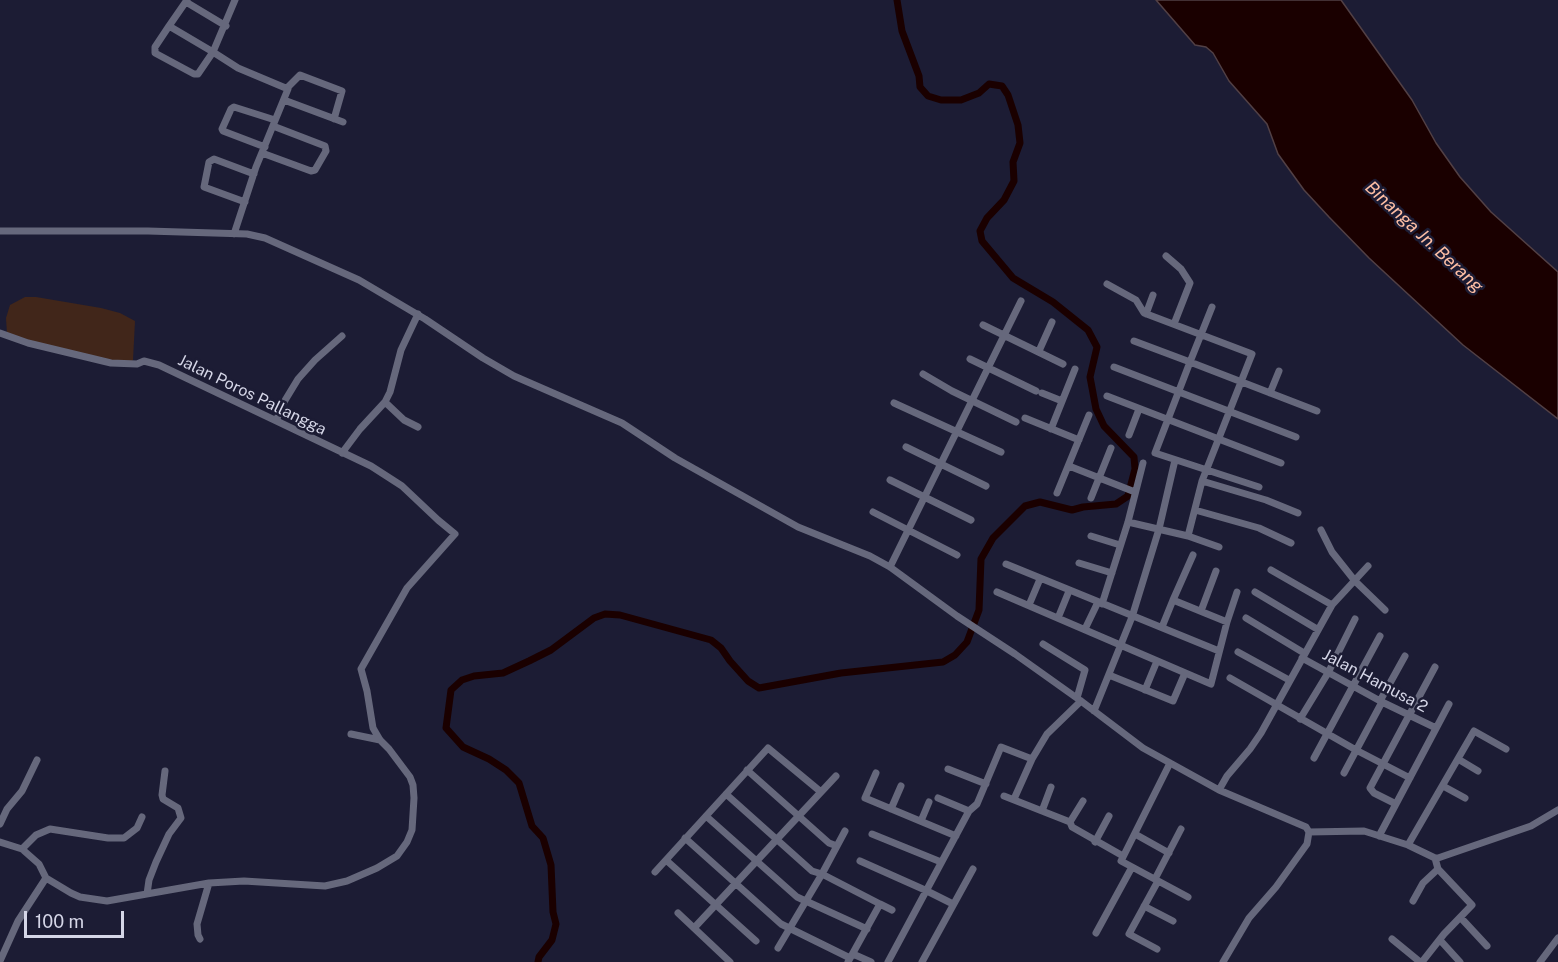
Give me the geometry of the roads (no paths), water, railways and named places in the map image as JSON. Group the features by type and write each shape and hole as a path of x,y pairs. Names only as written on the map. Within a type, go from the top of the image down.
{"street":[{"path":"226,26 187,1 155,47 155,54 196,74 199,73 226,26 235,0"},
{"path":"169,26 238,68 287,88"},
{"path":"234,234 287,88 300,75 342,91 334,119"},
{"path":"284,100 343,122"},
{"path":"234,106 274,123 325,146 326,151 312,171 222,129 234,106"},
{"path":"245,202 204,187 209,162 214,159 254,174"},
{"path":"0,231 148,231 234,234 265,238 359,280 418,314 514,376 622,423 670,455 743,494 787,521 870,556 890,567 967,623 1015,654 1143,748 1219,790 1306,827 1309,832 1307,844 1276,887 1249,918 1223,962"},
{"path":"1166,256 1181,269 1190,283 1174,324"},
{"path":"1107,284 1136,300 1146,314 1252,354 1204,475 1188,536"},
{"path":"1146,314 1152,296"},
{"path":"890,567 971,399 1021,302"},
{"path":"1212,307 1155,453 1174,464 1298,513"},
{"path":"342,453 385,402 394,382 401,350 418,314"},
{"path":"1039,351 1052,322"},
{"path":"983,325 1063,364"},
{"name":"Jalan Poros Pallangga","path":"0,333 28,343 111,363 151,362 277,420 393,479 454,532 454,536 401,596 361,669 368,691 373,728 380,740"},
{"path":"277,420 281,407 298,379 342,336"},
{"path":"1134,341 1317,411"},
{"path":"970,358 1062,401"},
{"path":"1114,367 1296,437"},
{"path":"1051,429 1075,369"},
{"path":"1270,393 1278,371"},
{"path":"923,374 1016,422"},
{"path":"1107,396 1281,463"},
{"path":"385,402 404,420 418,427"},
{"path":"894,403 1001,452"},
{"path":"1129,435 1139,409"},
{"path":"1058,493 1089,415"},
{"path":"1025,418 1079,440"},
{"path":"906,447 986,486"},
{"path":"1090,498 1111,448"},
{"path":"1085,629 1100,603 1112,573 1128,522 1131,491 1143,463"},
{"path":"1094,711 1132,617 1159,529 1174,464"},
{"path":"1069,466 1131,491"},
{"path":"1204,475 1259,487"},
{"path":"890,480 971,520"},
{"path":"1195,510 1259,528 1291,543"},
{"path":"873,512 957,555"},
{"path":"1128,522 1188,536 1219,548"},
{"path":"1321,530 1332,552 1355,581 1385,610"},
{"path":"1091,536 1120,545"},
{"path":"1162,627 1193,555"},
{"path":"1079,563 1112,573"},
{"path":"1006,564 1219,651"},
{"path":"1219,790 1233,767 1250,749 1332,605 1368,566"},
{"path":"1271,570 1332,605"},
{"path":"1201,611 1216,571"},
{"path":"1029,605 1040,579"},
{"path":"1058,618 1069,591"},
{"path":"997,592 1211,684 1237,592"},
{"path":"1255,592 1317,629"},
{"path":"1173,600 1227,622"},
{"name":"Jalan Hamusa 2","path":"1246,618 1328,673 1436,728"},
{"path":"1300,719 1328,673 1355,619"},
{"path":"1314,758 1380,636"},
{"path":"1014,799 1032,759 1047,734 1079,700 1085,670 1043,644"},
{"path":"1238,652 1289,680"},
{"path":"1344,773 1405,656"},
{"path":"1145,690 1157,661"},
{"path":"1396,804 1371,790 1382,764 1435,667"},
{"path":"1109,675 1173,701 1185,673"},
{"path":"1230,678 1300,719 1410,778"},
{"path":"1379,836 1449,704"},
{"path":"1408,845 1474,731 1506,749"},
{"path":"0,842 22,849 39,864 46,878 80,897 100,900 115,900 182,886 209,883 244,881 325,886 347,881 397,856 412,830 414,792 410,777 380,740 351,734"},
{"path":"888,962 969,811 977,804 1001,747 1032,759"},
{"path":"655,872 768,748 821,792"},
{"path":"1458,759 1478,771"},
{"path":"0,824 7,809 22,791 37,760"},
{"path":"1170,763 1121,861 1188,897"},
{"path":"948,769 986,784"},
{"path":"147,894 149,880 156,862 169,834 181,818 178,808 163,799 165,771"},
{"path":"747,771 829,843 837,846"},
{"path":"876,773 864,798 956,836"},
{"path":"694,928 836,776"},
{"path":"891,809 901,786"},
{"path":"1443,786 1465,798"},
{"path":"1042,811 1051,787"},
{"path":"726,794 812,871 892,910"},
{"path":"1004,796 1070,822 1072,827 1095,842 1123,856"},
{"path":"939,798 969,811"},
{"path":"1070,822 1083,801"},
{"path":"921,821 929,802"},
{"path":"1309,832 1364,831 1408,845 1435,858 1453,854 1531,826 1558,810"},
{"path":"706,816 796,897 867,929"},
{"path":"1095,842 1109,816"},
{"path":"22,849 36,835 50,829 108,838 123,838 137,828 142,817"},
{"path":"1157,949 1129,934 1181,829"},
{"path":"778,948 807,901 844,831"},
{"path":"872,834 941,862"},
{"path":"1135,834 1169,853"},
{"path":"685,838 781,924 850,958 871,962"},
{"path":"1392,939 1421,962 1472,905 1438,869 1435,858"},
{"path":"666,860 756,941"},
{"path":"860,861 953,904"},
{"path":"1096,933 1132,867"},
{"path":"922,962 973,868"},
{"path":"1413,901 1423,884 1438,869"},
{"path":"0,961 18,921 46,878"},
{"path":"200,939 197,929 198,917 209,883"},
{"path":"850,958 880,904"},
{"path":"1144,906 1173,921"},
{"path":"678,913 730,962"},
{"path":"1461,918 1487,946"},
{"path":"1540,962 1558,938"},
{"path":"1440,940 1460,962"}],"water":[{"name":"Binanga Jn. Berang","path":"1156,0 1341,0 1412,100 1436,143 1460,177 1491,212 1558,272 1558,419 1463,345 1369,258 1329,217 1304,190 1278,154 1267,124 1229,81 1213,53 1206,47 1195,45"}],"waterway":[{"path":"538,962 539,957 552,940 556,924 553,912 551,865 543,838 532,826 519,783 506,770 489,759 463,747 446,728 451,690 462,680 474,676 503,673 551,650 594,618 605,614 620,615 711,640 721,648 748,681 759,688 841,673 943,662 955,655 967,642 979,610 981,559 993,538 1025,506 1040,502 1072,510 1116,504 1128,496 1135,469 1134,457 1104,426 1096,409 1090,377 1097,347 1088,330 1053,302 1013,278 982,241 980,231 987,218 1004,200 1014,181 1013,162 1020,143 1018,125 1008,95 1002,86 989,84 979,93 961,100 941,100 928,96 920,87 919,76 902,31 897,0"}]}
